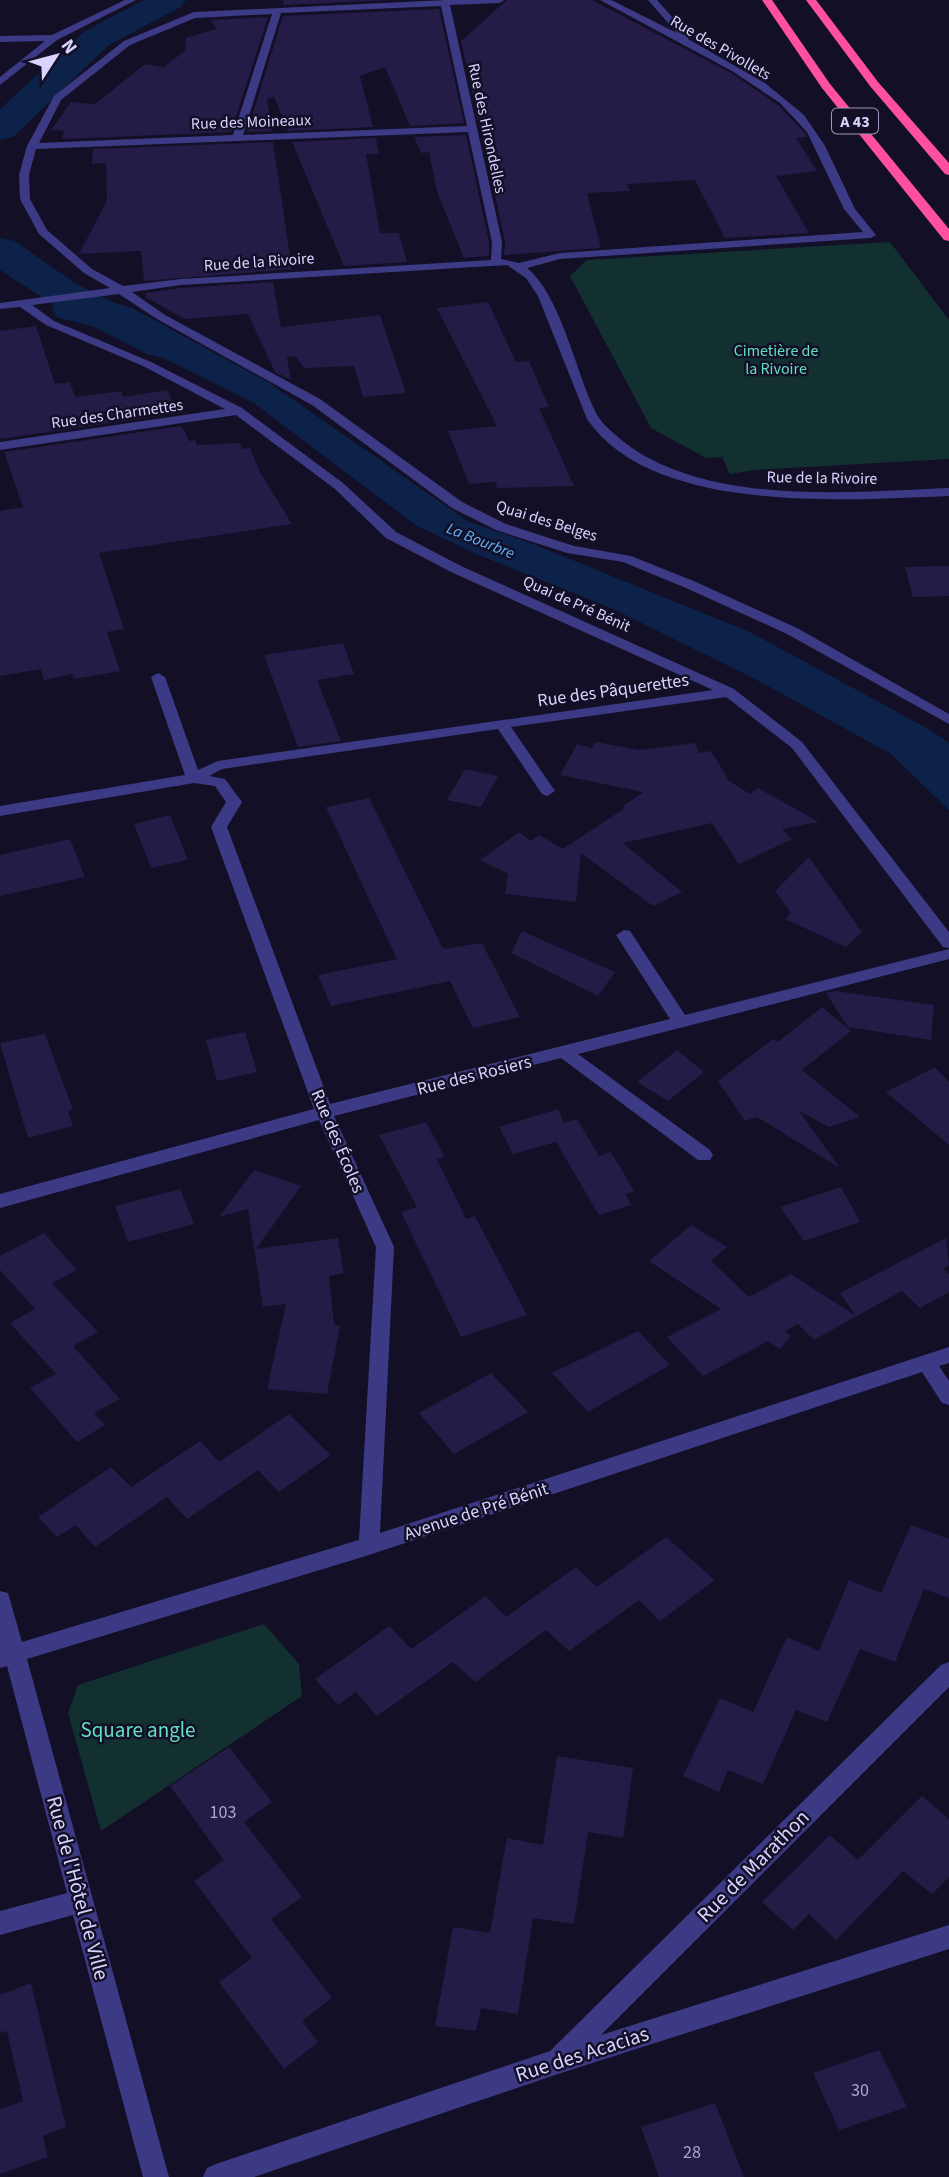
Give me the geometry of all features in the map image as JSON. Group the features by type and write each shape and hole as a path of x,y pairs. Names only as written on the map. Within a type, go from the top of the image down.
{"highway":[{"name":"A 43","path":"767,0 826,86 949,237"},
{"name":"A 43","path":"811,0 874,84 949,171"}],"street":[{"path":"0,82 54,37 132,0"},
{"path":"194,15 209,0"},
{"path":"194,15 500,0"},
{"name":"Rue des Pivollets","path":"604,0 744,75 801,116 822,148 855,222 871,235 864,238"},
{"path":"652,0 701,51"},
{"name":"Rue des Hirondelles","path":"445,3 497,242 496,260"},
{"path":"237,138 278,9"},
{"name":"Quai des Belges","path":"194,15 127,43 73,82 57,98 32,146 24,175 25,199 43,232 113,291 316,402 457,505 501,527 572,550 626,559 691,585 792,631 949,720"},
{"path":"0,39 54,37"},
{"name":"Rue des Moineaux","path":"32,146 472,129"},
{"name":"Rue de la Rivoire","path":"520,266 560,256 864,238"},
{"name":"Rue de la Rivoire","path":"0,306 181,282 496,260 520,266 536,278 597,425 628,451 659,469 732,487 800,495 949,492"},
{"name":"Quai de Pré Bénit","path":"28,302 50,323 147,364 238,411 339,486 391,535 456,569 729,692 797,745 949,943"},
{"name":"Rue des Charmettes","path":"0,446 238,411"},
{"path":"0,811 194,778 158,677"},
{"name":"Rue des Pâquerettes","path":"194,778 218,765 729,692"},
{"path":"503,726 547,791"},
{"name":"Rue des Écoles","path":"194,778 220,782 234,802 219,827 324,1112 385,1247 369,1546"},
{"path":"624,935 681,1022"},
{"name":"Rue des Rosiers","path":"0,1201 324,1112 949,954"},
{"path":"564,1052 704,1155"},
{"name":"Avenue de Pré Bénit","path":"8,1656 369,1546 949,1355"},
{"path":"926,1362 949,1397"},
{"name":"Rue de l'Hôtel de Ville","path":"0,1600 8,1656 81,1901 156,2177"},
{"name":"Rue de Marathon","path":"558,2061 949,1672"},
{"path":"0,1923 81,1901"},
{"name":"Rue des Acacias","path":"216,2177 558,2061 949,1937"}],"green space":[{"name":"Cimetière de la Rivoire","path":"890,242 949,320 949,459 754,470 730,474 722,457 706,458 651,428 570,276 587,260"},
{"name":"Square angle","path":"264,1624 299,1664 302,1696 101,1831 68,1713 78,1685"}],"water":[{"name":"La Bourbre","path":"109,301 132,308 268,382 469,522 533,544 752,633 932,731 949,743 949,810 891,754 755,679 611,608 479,555 417,526 254,403 107,330 56,317 52,307"}],"building":[{"path":"283,0 391,0 284,5"},
{"path":"507,0 592,0 731,73 778,105 805,133 807,137 796,138 817,171 776,176 809,233 725,238 695,180 627,184 630,191 587,193 601,248 504,255 505,241 461,41"},
{"path":"439,9 464,123 410,126 385,67 360,76 373,127 288,131 274,97 267,99 272,131 247,132 283,16"},
{"path":"268,17 231,132 62,139 64,131 51,130 71,102 95,104 145,64 163,67 185,51 186,38 216,29 211,20"},
{"path":"466,135 489,242 489,256 464,258 437,192 429,152 421,153 414,137"},
{"path":"376,138 379,154 366,154 380,233 399,233 407,262 344,266 292,142"},
{"path":"273,142 292,269 144,281 141,251 79,254 107,201 106,163 92,164 93,149"},
{"path":"273,282 281,327 380,315 406,393 363,397 354,366 304,368 295,356 287,357 291,380 275,372 248,314 184,319 146,297 146,293 181,288"},
{"path":"488,302 516,362 529,361 549,407 539,408 574,486 497,488 496,482 469,484 448,431 497,426 437,308"},
{"path":"36,326 55,384 70,382 75,397 121,391 123,397 167,390 177,413 0,439 0,331"},
{"path":"182,426 189,441 195,440 197,445 240,443 243,449 250,448 260,472 292,524 99,553 124,629 107,632 120,671 74,679 72,674 44,680 41,669 0,676 0,511 23,507 4,452"},
{"path":"949,566 949,596 913,597 905,567"},
{"path":"343,643 354,674 317,680 341,741 298,747 264,655"},
{"path":"596,742 639,750 695,743 699,753 711,751 729,781 750,794 758,788 819,822 782,829 792,839 739,864 712,823 623,843 682,892 653,906 581,853 576,902 505,894 508,874 480,860 519,832 531,841 539,835 563,849 625,808 622,807 643,792 560,775 577,744 592,748"},
{"path":"465,769 498,776 481,807 447,800"},
{"path":"369,798 443,949 482,943 520,1017 473,1028 450,981 331,1006 318,975 397,959 326,807"},
{"path":"170,815 188,860 151,868 134,824"},
{"path":"70,839 85,877 0,896 0,855"},
{"path":"809,857 862,932 846,947 785,919 791,913 775,891"},
{"path":"522,931 615,972 598,996 511,953"},
{"path":"835,991 934,1005 931,1040 848,1027 826,993"},
{"path":"822,1007 851,1031 802,1070 860,1117 829,1127 799,1111 840,1168 757,1117 745,1121 718,1081 773,1039 778,1042"},
{"path":"245,1032 257,1072 217,1081 206,1040"},
{"path":"45,1034 73,1110 68,1111 73,1126 28,1138 0,1043"},
{"path":"677,1050 704,1072 668,1101 637,1082"},
{"path":"935,1067 949,1082 949,1145 886,1092"},
{"path":"558,1109 564,1123 577,1119 599,1156 611,1152 634,1191 625,1194 632,1205 599,1215 556,1142 513,1154 499,1127"},
{"path":"426,1122 445,1157 437,1159 466,1219 475,1216 527,1315 461,1337 401,1212 417,1207 379,1135"},
{"path":"254,1170 301,1186 256,1249 338,1238 344,1273 329,1276 334,1325 340,1326 327,1394 267,1389 286,1304 263,1307 248,1209 219,1217"},
{"path":"841,1187 860,1222 804,1241 780,1207"},
{"path":"180,1189 194,1224 128,1242 115,1206"},
{"path":"691,1225 727,1247 711,1261 749,1297 791,1274 856,1316 840,1293 946,1238 949,1265 943,1269 949,1274 949,1292 920,1308 902,1291 814,1340 798,1324 785,1331 791,1336 780,1349 768,1341 703,1376 667,1337 721,1309 649,1261"},
{"path":"44,1233 77,1270 52,1283 98,1332 73,1346 120,1399 94,1413 105,1425 77,1442 30,1388 56,1374 10,1323 35,1309 0,1270 0,1256"},
{"path":"638,1331 670,1365 588,1412 552,1373"},
{"path":"491,1373 528,1412 454,1454 419,1413"},
{"path":"289,1414 331,1455 279,1492 258,1470 187,1519 167,1497 95,1547 76,1525 57,1537 38,1517 111,1467 131,1487 200,1441 219,1462"},
{"path":"911,1525 949,1539 949,1598 924,1589 895,1662 860,1649 827,1722 796,1710 763,1784 728,1770 719,1792 683,1776 720,1698 753,1712 787,1637 819,1651 849,1580 881,1593"},
{"path":"666,1537 715,1580 660,1621 639,1600 569,1651 546,1630 475,1682 453,1662 377,1716 356,1692 338,1705 315,1679 389,1626 411,1649 486,1596 506,1617 576,1567 597,1587"},
{"path":"229,1747 272,1802 244,1822 302,1897 271,1919 332,1998 302,2021 318,2042 284,2069 219,1982 252,1958 194,1881 224,1860 170,1786"},
{"path":"557,1756 633,1768 623,1838 588,1832 574,1924 533,1918 518,2014 481,2008 476,2031 435,2026 453,1927 490,1933 507,1838 543,1845"},
{"path":"922,1796 949,1819 949,1877 932,1894 903,1871 836,1940 809,1914 793,1930 762,1902 830,1835 858,1860"},
{"path":"31,1983 66,2127 43,2136 48,2157 0,2174 0,2109 23,2101 7,2031 0,2033 0,1995"},
{"path":"879,2050 907,2107 839,2130 813,2073"},
{"path":"715,2103 744,2177 659,2177 641,2127"}],"waterway":[{"name":"La Bourbre","path":"0,129 97,38 169,0"},
{"name":"La Bourbre","path":"0,250 58,291 163,345"}]}
